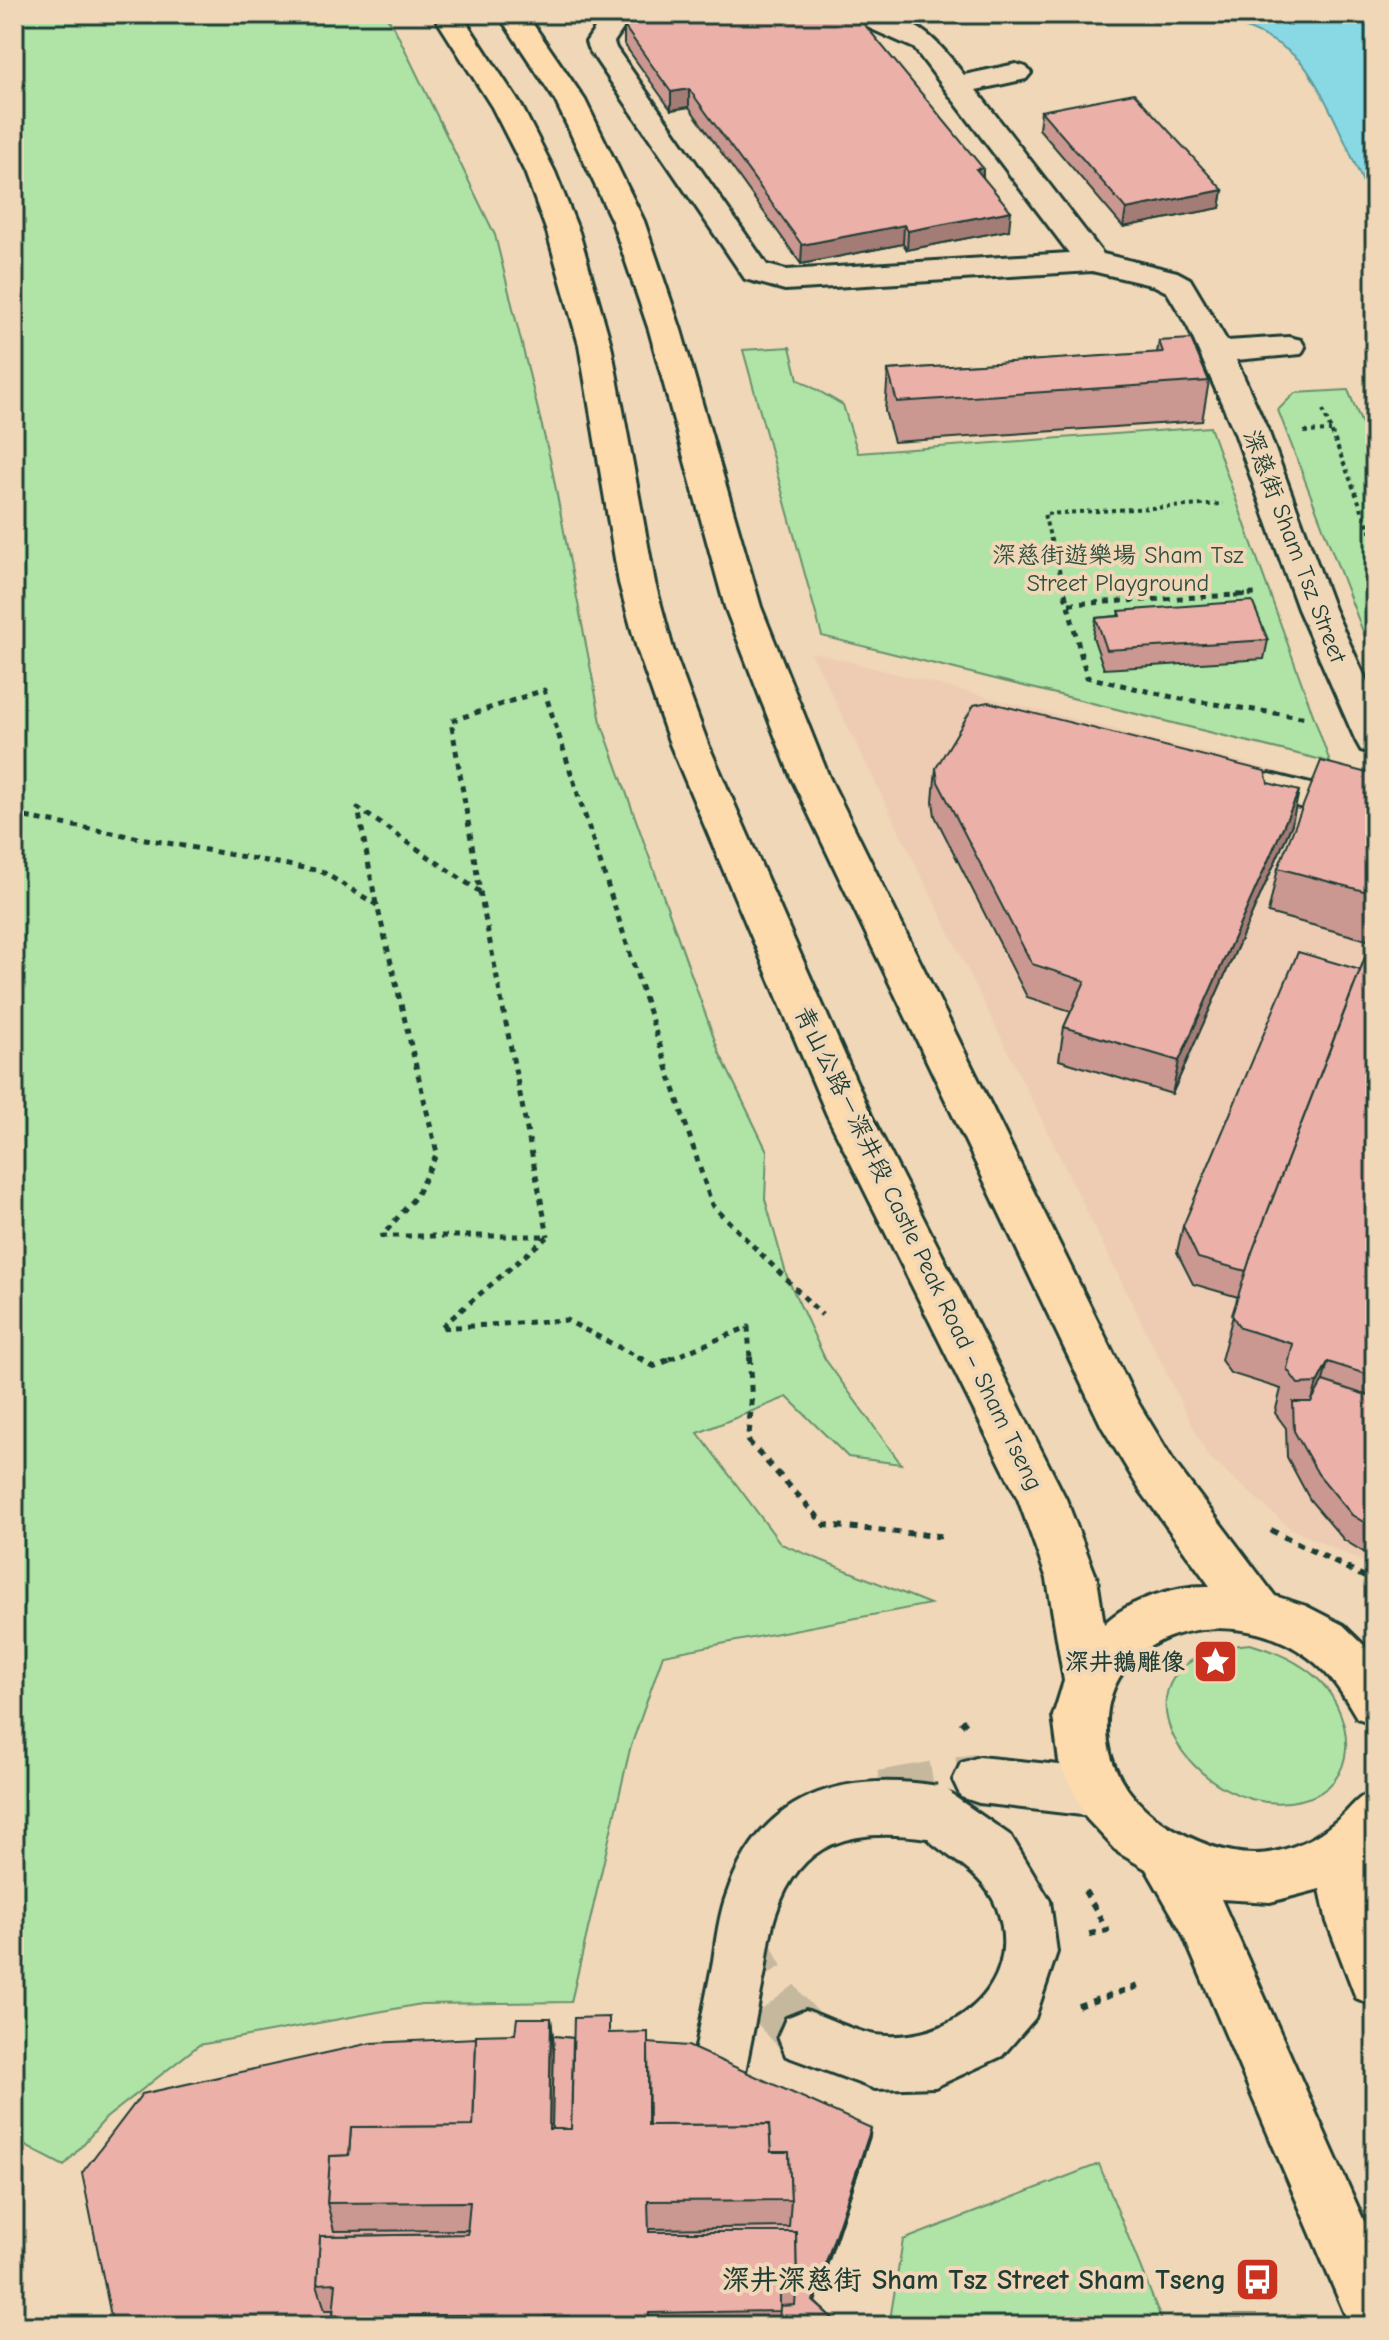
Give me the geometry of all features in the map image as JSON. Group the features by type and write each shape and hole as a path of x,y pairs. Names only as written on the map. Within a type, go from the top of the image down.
{"main road":[{"name":"青山公路－深井段 Castle Peak Road – Sham Tseng","path":"447,14 507,107 540,172 563,232 595,345 637,583 655,649 689,744 849,1115 1042,1499 1072,1579 1088,1679"},
{"path":"512,14 570,100 610,177 632,232 665,330 743,607 810,777 1119,1413 1157,1476 1257,1610"},
{"path":"1375,1702 1371,1691 1342,1655 1303,1627 1257,1610 1214,1605 1173,1610 1143,1622 1111,1646 1088,1679 1079,1716 1083,1755 1099,1793 1128,1827 1166,1854 1225,1876 1255,1877 1300,1871 1339,1854 1375,1814"},
{"path":"1166,1854 1203,1918 1289,2123 1375,2313"},
{"path":"1339,1854 1354,1922 1375,1980"}],"street":[{"name":"深慈街 Sham Tsz Street","path":"619,14 603,33 602,48 756,272 785,280 1092,261 1174,282 1204,327 1252,433 1316,609 1375,741"},
{"path":"861,14 924,42 1092,261"},
{"path":"957,85 1016,73"},
{"path":"1214,352 1289,347"},
{"path":"1270,787 1375,813"},
{"path":"979,1780 1099,1793"},
{"path":"672,2108 715,2087 750,1907 759,1879 778,1850 804,1827 834,1812 868,1804 902,1805 953,1822 989,1847 1008,1870 1021,1895 1030,1930 1028,1966 1017,1997 998,2024 972,2045 941,2059 905,2066 870,2064 837,2054 806,2037"}],"path":[{"path":"1323,410 1375,543"},
{"path":"1238,503 1044,514 1087,677 1181,699 1316,719"},
{"path":"1069,604 1256,594"},
{"path":"548,1236 480,892 451,721 544,690 712,1205 822,1315"},
{"path":"480,892 358,808 377,905 437,1153 416,1196 382,1236 548,1236"},
{"path":"14,815 321,871 377,905"},
{"path":"548,1236 440,1328 566,1320 654,1366 748,1327 752,1398 748,1441 825,1525 948,1537"},
{"path":"1270,1529 1375,1582"},
{"path":"1085,1935 1107,1930"},
{"path":"1078,2006 1138,1986"}],"shaded area":[{"path":"811,652 1375,796 1375,1567 1290,1528 1207,1455"}],"green space":[{"path":"14,14 384,14 393,25 495,235 550,459 601,722 719,1052 767,1151 765,1199 787,1277 825,1359 901,1464 848,1457 787,1397 698,1433 781,1544 930,1604 663,1655 630,1749 571,2002 421,2004 199,2045 106,2118 64,2166 14,2140"},
{"name":"深慈街遊樂場 Sham Tsz Street Playground","path":"790,347 798,379 843,405 858,453 1210,427 1330,762 822,636 743,350"},
{"path":"1348,390 1375,456 1375,663 1278,410 1295,393"},
{"path":"1250,1644 1287,1658 1311,1673 1331,1695 1340,1712 1346,1749 1343,1766 1334,1781 1320,1792 1301,1800 1261,1801 1224,1788 1194,1765 1174,1737 1166,1706 1174,1678 1201,1656"},
{"path":"1099,2164 1164,2326 889,2326 903,2240"}],"water":[{"path":"1203,14 1375,14 1375,209 1329,107 1308,70 1277,43 1228,21"}],"building":[{"path":"692,14 856,14 983,168 976,169 1011,211 908,231 904,225 802,245 689,89 671,92 624,26"},
{"path":"1134,93 1223,190 1126,209 1041,111"},
{"path":"1191,339 1209,381 897,402 888,370 1163,352 1159,341"},
{"path":"1252,601 1268,640 1107,650 1096,618 1120,616 1119,611"},
{"path":"988,702 1265,771 1268,783 1299,791 1179,1061 1064,1027 1085,981 1032,964 938,782 936,768 974,705"},
{"path":"1321,761 1375,775 1375,894 1278,868"},
{"path":"1375,932 1375,1377 1328,1362 1317,1383 1298,1384 1287,1369 1293,1344 1240,1328 1232,1315 1252,1252"},
{"path":"1298,952 1360,970 1246,1271 1198,1258 1183,1226"},
{"path":"1323,1381 1375,1398 1375,1529 1352,1515 1318,1474 1294,1431 1293,1402 1311,1402"},
{"path":"609,2017 609,2033 648,2032 648,2125 769,2124 771,2152 789,2152 791,2200 648,2201 649,2232 796,2232 797,2278 780,2280 780,2311 649,2313 649,2326 569,2326 569,2316 545,2316 545,2326 465,2326 465,2315 333,2316 336,2283 317,2284 320,2236 467,2234 470,2202 327,2203 330,2156 349,2155 351,2127 473,2126 476,2035 515,2034 517,2018 551,2018 549,2129 571,2129 574,2018"},
{"path":"553,2036 573,2038 571,2129 552,2129"},
{"path":"476,2038 473,2126 351,2127 349,2155 330,2156 327,2203 334,2231 468,2230 467,2234 320,2236 317,2284 325,2310 333,2310 335,2326 113,2326 82,2173 142,2094 371,2043"},
{"path":"648,2043 688,2046 871,2128 813,2301 841,2326 779,2326 780,2306 795,2305 796,2232 649,2232 649,2229 789,2227 791,2200 789,2152 771,2152 769,2124 649,2125"}],"tunnel":[{"path":"882,1797 979,1780"},
{"path":"740,1930 750,1961 764,1988 806,2037"}],"place":[{"name":"深井鵝雕像","path":"1216,1662"},
{"name":"深井深慈街 Sham Tsz Street Sham Tseng","path":"1257,2279"}]}
